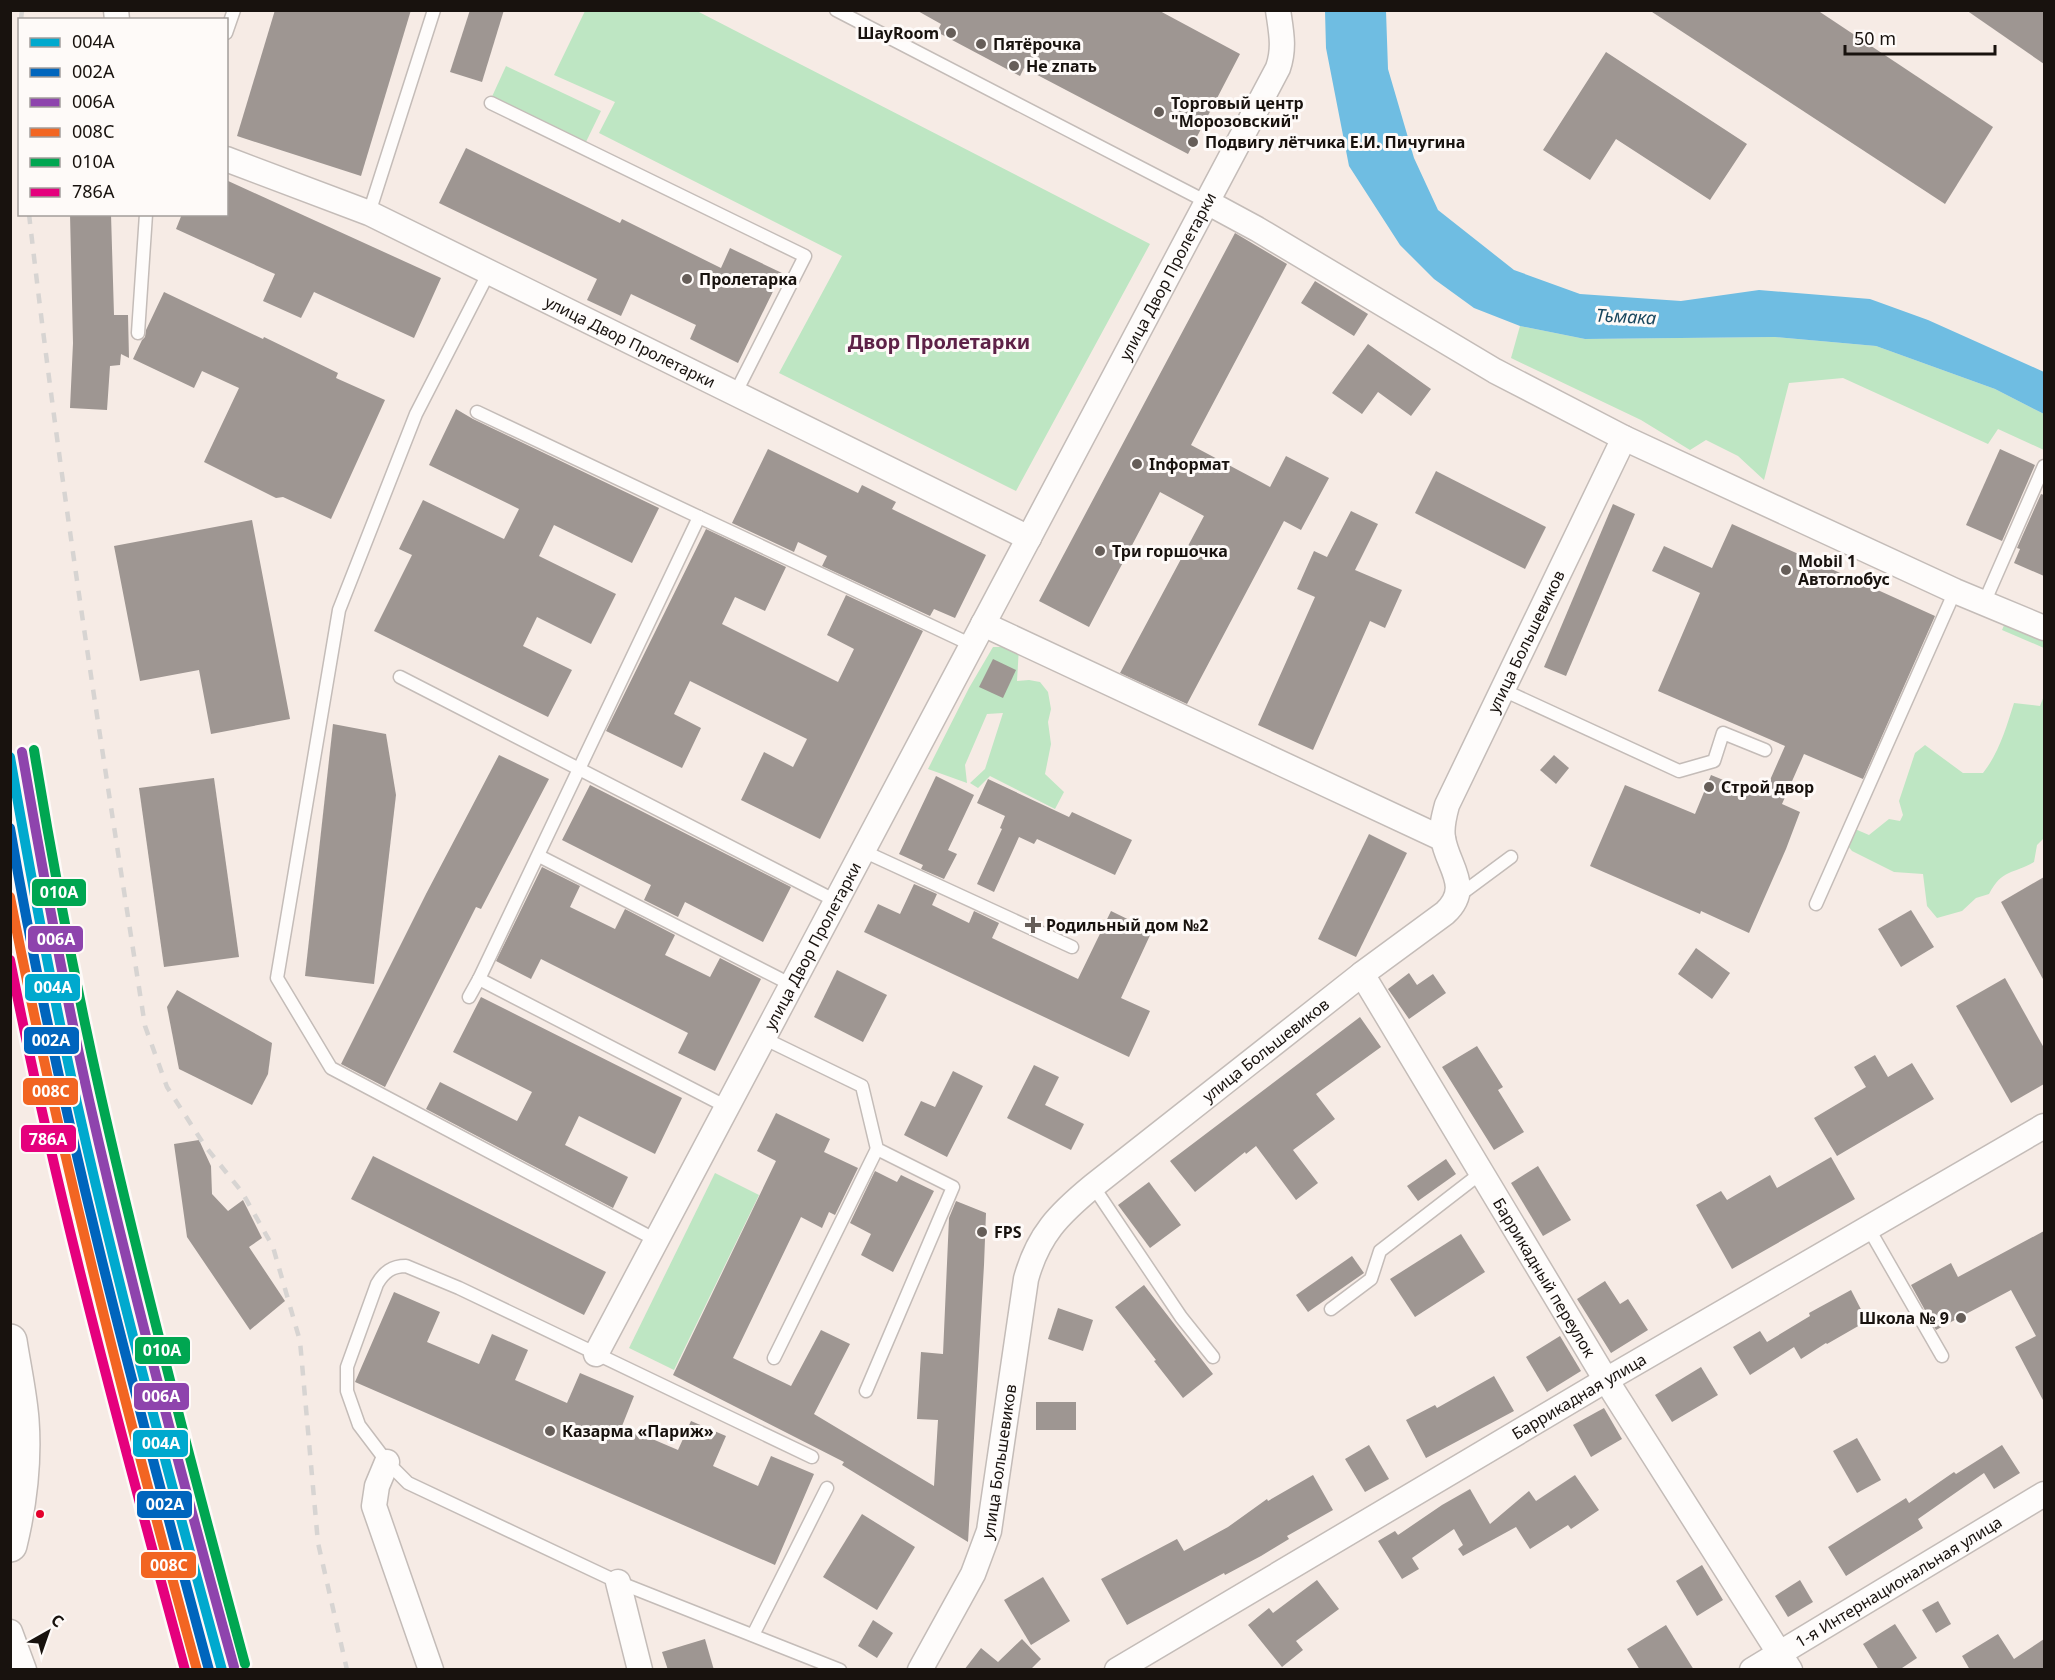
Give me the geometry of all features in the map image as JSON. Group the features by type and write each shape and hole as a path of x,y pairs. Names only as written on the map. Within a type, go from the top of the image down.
{"main road":[{"path":"10,1341 14,1388 22,1418 22,1466 17,1512 10,1545"}],"street":[{"name":"улица Двор Пролетарки","path":"596,1354 1278,68 1283,40 1278,10"},
{"name":"улица Двор Пролетарки","path":"228,160 369,213 1029,538"},
{"path":"1207,202 1257,229 1495,371 1624,438 1955,591 2044,628"},
{"name":"улица Большевиков","path":"920,1670 973,1574 990,1531 1026,1279 1042,1238 1055,1220 1093,1186 1362,974 1445,913 1456,897 1457,876 1443,839 1443,820 1447,805 1624,438"},
{"path":"978,634 1443,839"},
{"name":"Баррикадный переулок","path":"1362,974 1606,1380 1785,1661"},
{"name":"Баррикадная улица","path":"1131,1666 1606,1380 2044,1126"},
{"path":"387,1462 377,1486 374,1506 431,1670"},
{"name":"1-я Интернациональная улица","path":"1752,1670 1785,1661 2044,1494"},
{"path":"618,1582 640,1670"},
{"path":"10,1632 24,1670"}],"lane":[{"path":"228,27 234,10"},
{"path":"369,213 434,10"},
{"path":"836,10 1207,202"},
{"path":"491,103 806,256 735,394"},
{"path":"138,333 146,216"},
{"path":"489,272 416,414 339,610 277,978 331,1068 656,1240"},
{"path":"477,412 699,517 978,634"},
{"path":"1984,603 2044,466"},
{"path":"469,997 699,517"},
{"path":"1816,904 1955,591"},
{"path":"400,677 579,771 836,901"},
{"path":"1503,690 1679,771 1714,761 1723,733 1764,750"},
{"path":"862,851 1072,947"},
{"path":"538,856 792,985"},
{"path":"1456,897 1511,857"},
{"path":"479,979 727,1107"},
{"path":"763,1038 861,1086 877,1149 774,1358"},
{"path":"866,1391 953,1187 877,1149"},
{"path":"1331,1309 1371,1279 1380,1251 1481,1173"},
{"path":"1093,1186 1181,1317 1213,1357"},
{"path":"1869,1229 1942,1356"},
{"path":"812,1457 459,1288 406,1266 396,1266 389,1270 383,1274 377,1284 347,1367 347,1391 359,1425 387,1462 408,1483 618,1582 840,1670"},
{"path":"753,1635 827,1488"}],"green space":[{"path":"585,11 697,11 1150,244 1016,491 779,373 842,256 599,133 615,102 554,75"},
{"path":"506,66 601,111 584,146 490,101"},
{"path":"1520,326 1585,339 1775,337 1876,346 1995,389 2044,414 2044,450 1998,429 1988,444 1843,378 1789,383 1764,480 1738,456 1706,440 1690,450 1641,420 1511,358"},
{"path":"2005,623 2044,640 2044,648 2002,630"},
{"path":"993,647 1019,647 1017,681 1040,682 1048,692 1051,709 1048,722 1051,744 1045,774 1064,792 1055,809 990,776 978,788 970,783 985,769 1003,713 987,714 965,765 967,783 928,769 969,688"},
{"path":"2044,696 2044,838 2037,845 2034,862 2008,873 1999,880 1989,894 1976,898 1962,911 1937,918 1927,906 1923,874 1894,872 1852,851 1848,846 1855,829 1869,835 1889,819 1900,821 1903,815 1899,801 1915,753 1925,745 1963,773 1983,773 1998,749 2014,703 2040,706"},
{"path":"715,1173 759,1195 674,1370 629,1348"}],"water":[{"name":"Тьмака","path":"1325,11 1386,11 1388,69 1414,158 1438,210 1514,270 1580,294 1681,301 1759,290 1870,299 1928,320 2044,372 2044,414 1995,389 1876,346 1775,337 1585,339 1520,326 1474,308 1434,279 1400,245 1349,166 1326,48"}],"building":[{"path":"275,10 411,10 361,176 237,136"},
{"path":"470,10 504,10 482,82 450,72"},
{"name":"Торговый центр \"Морозовский\"","path":"916,10 1158,10 1240,54 1188,154 1024,68 1020,76 937,32 941,24"},
{"path":"1649,10 1817,10 1993,127 1945,204"},
{"path":"1966,10 2044,10 2044,64"},
{"path":"1606,52 1747,144 1710,200 1616,139 1590,180 1543,150"},
{"path":"466,148 620,223 622,219 721,268 730,248 782,273 738,363 690,339 696,325 631,294 621,316 587,300 597,279 439,203"},
{"path":"228,181 441,278 414,338 314,292 301,318 263,301 275,274 176,229 181,216 228,216"},
{"path":"70,216 111,216 114,315 128,315 129,358 121,354 120,365 110,366 107,410 70,408 73,343"},
{"path":"1235,233 1287,264 1191,445 1270,487 1286,456 1329,478 1301,530 1284,521 1187,704 1120,673 1204,516 1160,492 1089,627 1039,601"},
{"path":"1315,281 1368,314 1354,336 1301,303"},
{"path":"164,292 338,373 336,378 385,400 331,519 283,497 276,498 204,462 239,388 202,371 194,388 133,359"},
{"path":"1368,344 1431,389 1411,416 1378,392 1362,414 1332,393"},
{"path":"456,409 659,508 632,563 554,525 539,556 616,594 591,644 537,617 523,646 572,670 548,717 374,631 412,555 399,549 423,500 504,539 519,509 429,465"},
{"path":"768,449 858,493 862,485 896,502 892,509 986,555 955,618 934,609 930,616 822,566 827,556 798,542 794,552 732,523"},
{"path":"2000,449 2035,465 2002,541 1966,525"},
{"path":"1436,471 1546,527 1525,569 1415,513"},
{"path":"2041,494 2044,495 2044,576 2014,563 2020,549 2017,548"},
{"path":"1613,504 1635,514 1566,676 1544,667"},
{"path":"1351,511 1378,524 1355,570 1402,590 1385,628 1370,621 1313,750 1258,725 1315,597 1297,589 1314,551 1327,557"},
{"path":"252,520 290,719 211,734 199,670 140,681 114,546"},
{"path":"1732,524 1935,616 1863,779 1804,754 1782,804 1800,812 1749,933 1590,866 1625,785 1695,814 1711,775 1763,796 1785,746 1658,691 1700,593 1652,571 1664,546 1712,568"},
{"path":"706,529 786,567 765,611 735,597 722,624 838,682 854,649 827,635 846,595 923,631 820,839 741,800 764,752 793,767 807,739 690,681 674,714 701,728 682,768 606,731"},
{"path":"993,659 1016,670 1003,698 979,687"},
{"path":"333,724 386,734 396,795 374,984 305,976"},
{"path":"499,755 549,779 481,909 476,907 385,1087 341,1064"},
{"path":"1554,755 1569,768 1556,784 1540,770"},
{"path":"936,776 974,795 948,850 957,854 944,879 921,869 923,865 899,854"},
{"path":"214,778 239,957 164,967 139,788"},
{"path":"988,779 1069,817 1072,812 1132,840 1115,875 1037,839 1034,844 1019,837 994,892 977,884 1002,829 1000,828 1005,816 977,803"},
{"path":"590,785 791,887 763,942 685,902 678,917 644,900 651,885 562,840"},
{"path":"1369,834 1407,853 1356,957 1318,939"},
{"path":"542,867 580,886 570,907 615,929 625,909 675,935 665,955 710,977 720,958 761,979 715,1071 678,1053 688,1033 541,959 531,979 496,961"},
{"path":"2044,877 2044,981 2001,902"},
{"path":"914,884 937,894 932,905 969,923 974,911 999,923 992,938 1078,979 1111,911 1152,931 1121,998 1150,1011 1129,1057 864,932 878,904 900,914"},
{"path":"1911,910 1934,947 1901,967 1878,929"},
{"path":"1696,948 1730,973 1712,999 1678,974"},
{"path":"837,970 887,995 863,1042 814,1017"},
{"path":"1409,973 1417,985 1433,974 1446,993 1409,1019 1388,989"},
{"path":"2005,978 2044,1048 2044,1084 2011,1103 1956,1006"},
{"path":"177,990 272,1043 268,1074 252,1105 179,1069 167,1007"},
{"path":"481,997 682,1098 655,1154 579,1116 565,1145 628,1177 613,1208 426,1109 440,1082 517,1121 532,1092 453,1052"},
{"path":"1360,1017 1381,1047 1316,1094 1335,1119 1293,1150 1318,1183 1296,1200 1256,1146 1246,1154 1245,1152 1195,1192 1170,1161"},
{"path":"1477,1046 1503,1087 1498,1090 1524,1132 1494,1150 1442,1067"},
{"path":"1875,1055 1888,1077 1912,1063 1934,1099 1837,1156 1814,1118 1866,1087 1854,1067"},
{"path":"1034,1065 1059,1077 1045,1105 1084,1124 1071,1150 1007,1118"},
{"path":"953,1071 983,1086 947,1157 904,1135 921,1101 935,1107"},
{"path":"776,1113 830,1139 824,1152 858,1168 835,1215 829,1212 822,1228 801,1217 733,1358 791,1386 821,1330 850,1344 814,1414 934,1486 938,1420 917,1419 921,1352 943,1354 949,1218 956,1201 986,1213 968,1542 842,1465 844,1462 673,1375 776,1161 757,1151"},
{"path":"199,1140 211,1166 212,1194 228,1211 243,1200 262,1238 249,1247 285,1301 250,1330 187,1237 174,1144"},
{"path":"373,1156 606,1272 584,1315 351,1199"},
{"path":"1831,1157 1855,1199 1732,1269 1696,1205 1721,1191 1727,1200 1770,1175 1777,1188"},
{"path":"1446,1159 1456,1174 1418,1201 1407,1186"},
{"path":"1538,1166 1571,1220 1543,1236 1511,1183"},
{"path":"875,1171 897,1182 901,1175 934,1191 893,1272 861,1255 871,1234 850,1223"},
{"path":"1149,1182 1181,1225 1150,1248 1118,1205"},
{"path":"2044,1231 2044,1402 2015,1347 2036,1336 2011,1290 1936,1330 1911,1285 1951,1263 1958,1277"},
{"path":"1461,1234 1485,1272 1415,1317 1390,1279"},
{"path":"1352,1256 1364,1273 1308,1312 1296,1295"},
{"path":"1605,1281 1620,1304 1628,1299 1648,1330 1611,1353 1577,1299"},
{"path":"1144,1285 1213,1374 1183,1398 1115,1307"},
{"path":"1851,1290 1867,1321 1801,1359 1794,1347 1750,1375 1733,1347 1760,1331 1767,1342 1810,1316 1809,1313"},
{"name":"Казарма «Париж»","path":"394,1292 440,1312 427,1342 479,1364 492,1334 528,1350 515,1380 567,1403 580,1373 634,1396 622,1426 678,1450 691,1421 726,1436 713,1466 758,1486 771,1456 814,1474 775,1565 355,1382"},
{"path":"1058,1308 1093,1320 1083,1351 1048,1339"},
{"path":"1560,1336 1581,1371 1547,1392 1526,1357"},
{"path":"1701,1367 1718,1395 1672,1422 1655,1395"},
{"path":"1494,1376 1514,1411 1426,1458 1406,1420 1435,1405 1437,1408"},
{"path":"1036,1402 1076,1402 1076,1430 1036,1430"},
{"path":"1604,1408 1622,1439 1591,1457 1573,1425"},
{"path":"1857,1438 1881,1480 1857,1493 1833,1451"},
{"path":"1369,1445 1389,1479 1365,1492 1345,1459"},
{"path":"2002,1445 2020,1473 1994,1489 1984,1473 1918,1519 1923,1528 1846,1576 1828,1547 1906,1498 1909,1503 1954,1472 1956,1474"},
{"path":"1313,1475 1333,1510 1287,1536 1289,1539 1261,1556 1225,1575 1224,1573 1127,1625 1101,1579 1177,1539 1184,1551 1228,1527 1267,1499 1268,1501"},
{"path":"1575,1475 1599,1510 1571,1529 1568,1525 1530,1549 1516,1527 1463,1556 1458,1549 1463,1545 1454,1529 1412,1558 1419,1569 1402,1579 1378,1541 1395,1531 1398,1535 1470,1489 1490,1524 1529,1491 1536,1501"},
{"path":"862,1514 915,1547 877,1610 823,1577"},
{"path":"1702,1565 1723,1600 1697,1616 1676,1581"},
{"path":"1043,1577 1070,1621 1031,1645 1004,1600"},
{"path":"1317,1580 1339,1609 1296,1641 1303,1650 1282,1667 1248,1625 1269,1608 1273,1613"},
{"path":"1800,1580 1813,1602 1788,1617 1775,1596"},
{"path":"1938,1601 1951,1624 1936,1633 1922,1610"},
{"path":"873,1620 893,1633 877,1658 858,1646"},
{"path":"1895,1624 1917,1658 1899,1670 1879,1670 1863,1644"},
{"path":"1666,1625 1694,1670 1640,1670 1627,1649"},
{"path":"1998,1634 2014,1659 2044,1639 2044,1670 1970,1670 1962,1656"},
{"path":"705,1639 714,1670 668,1670 662,1652"},
{"path":"1022,1639 1041,1659 1030,1670 964,1670 981,1648 998,1662"}],"railway":[{"path":"21,18 22,10"},
{"path":"29,216 68,519 145,1026 167,1087 205,1146 242,1192 273,1247 300,1341 318,1543 347,1670"}],"transit line":[{"name":"010А","path":"34,750 65,924 101,1097 170,1381 245,1664"},
{"name":"006А","path":"22,752 79,1056 105,1171 158,1384 234,1667"},
{"name":"004А","path":"10,757 49,971 92,1171 183,1528 222,1670"},
{"name":"002А","path":"10,828 51,1041 100,1252 209,1670"},
{"name":"008С","path":"10,897 51,1091 96,1285 197,1670"},
{"name":"786А","path":"10,960 69,1228 185,1670"}],"place":[{"name":"ШауRoom","path":"951,33"},
{"name":"Пятёрочка","path":"981,44"},
{"name":"Не zпать","path":"1014,66"},
{"name":"Торговый центр \"Морозовский\"","path":"1159,112"},
{"name":"Подвигу лётчика Е.И. Пичугина","path":"1193,142"},
{"name":"Пролетарка","path":"687,279"},
{"name":"Inформат","path":"1137,464"},
{"name":"Три горшочка","path":"1100,551"},
{"name":"Mobil 1 Автоглобус","path":"1786,570"},
{"name":"Строй двор","path":"1709,787"},
{"name":"Родильный дом №2","path":"1033,925"},
{"name":"FPS","path":"982,1232"},
{"name":"Школа № 9","path":"1961,1318"},
{"name":"Казарма «Париж»","path":"550,1431"}],"district":[{"name":"Двор Пролетарки","path":"939,342"}]}
